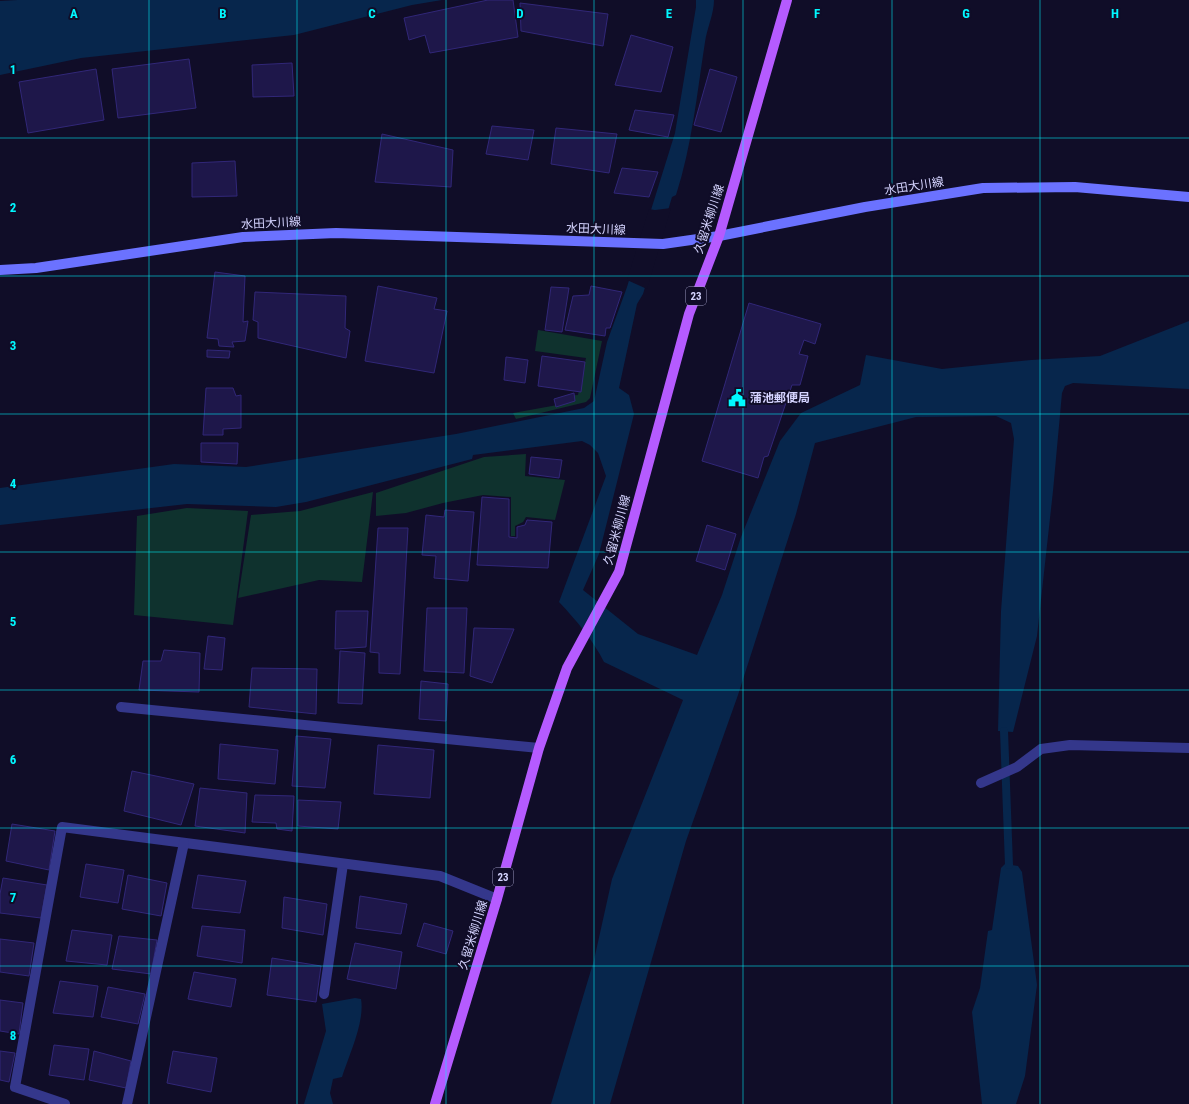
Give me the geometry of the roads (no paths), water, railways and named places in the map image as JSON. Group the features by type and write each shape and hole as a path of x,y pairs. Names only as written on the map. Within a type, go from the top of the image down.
{"main road":[{"name":"久留米柳川線","path":"436,1104 497,900 539,748 567,668 619,572 689,314 719,236 788,0"},
{"name":"水田大川線","path":"0,270 36,268 244,237 320,234 663,244 719,236 865,207 983,188 1075,187 1189,197"}],"street":[{"path":"121,707 539,748"},
{"path":"981,783 1017,767 1041,749 1070,745 1189,748"},
{"path":"65,1104 15,1087 62,827 440,876 497,900"},
{"path":"127,1104 184,843"},
{"path":"324,994 342,864"}],"water":[{"path":"442,0 412,5 294,35 81,58 0,75 0,1"},
{"path":"696,0 714,0 705,42 690,139 682,176 676,195 672,197 643,294 637,304 619,388 629,395 634,414 599,554 583,590 638,634 697,655 722,595 741,537 780,441 801,413 860,385 866,355 942,369 1031,360 1100,356 1189,321 1189,389 1073,383 1065,386 1062,393 1037,636 1013,732 998,731 1001,611 1014,439 1011,423 996,416 916,417 815,443 796,514 738,695 686,841 610,1104 551,1104 594,960 612,879 683,700 604,662 584,630 559,602 606,476 598,453 590,445 582,441 473,455 472,459 306,502 276,507 187,504 0,525 0,488 174,464 246,467 456,434 584,408 594,401 607,342 627,287 675,133"},
{"path":"1005,864 1018,866 1022,872 1037,985 1025,1076 1016,1104 982,1104 972,1012 980,988 988,931 992,930 1001,868"},
{"path":"355,998 361,999 362,1008 359,1028 342,1077 333,1079 330,1093 333,1104 304,1104 326,1031 322,1004"}],"waterway":[{"path":"1004,731 1009,865"}],"place":[{"name":"蒲池郵便局","path":"737,398"}]}
